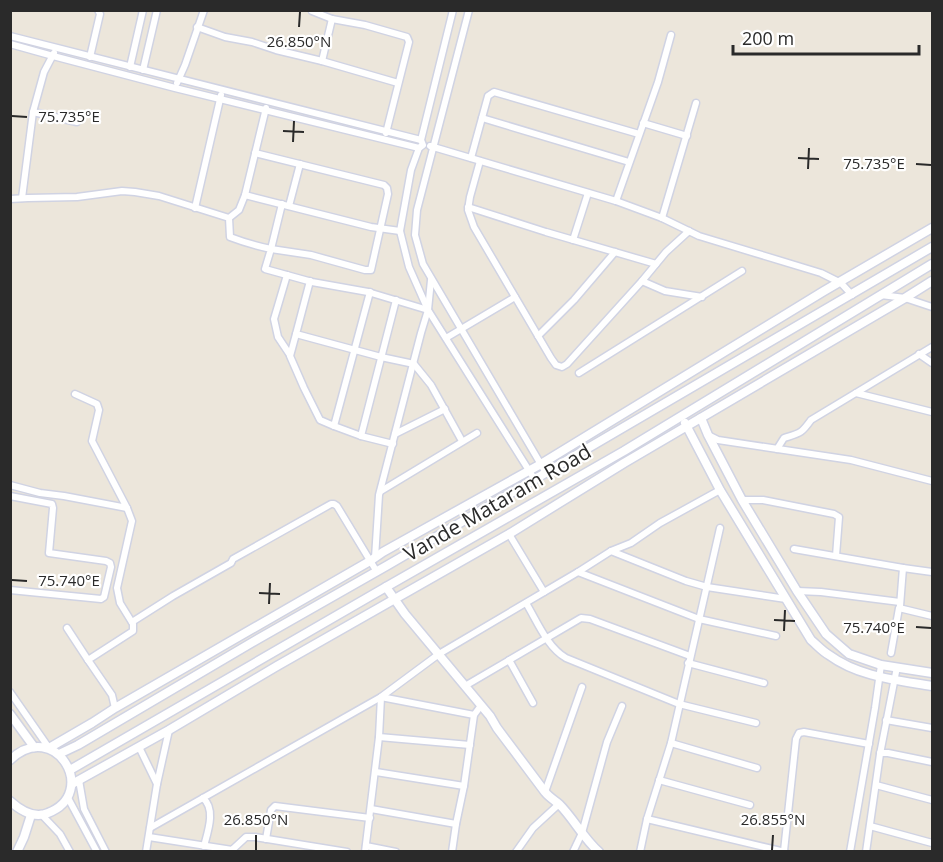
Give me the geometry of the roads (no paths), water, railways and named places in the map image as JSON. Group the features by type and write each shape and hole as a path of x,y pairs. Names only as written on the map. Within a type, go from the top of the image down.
{"street":[{"path":"90,57 100,14 98,10"},
{"path":"130,67 143,10"},
{"path":"143,70 157,10"},
{"path":"176,88 204,10"},
{"path":"453,10 421,144 411,170 400,231 409,267 428,310 535,480"},
{"path":"469,10 417,210 415,235 423,264 431,279 546,473"},
{"path":"311,11 332,19 365,25 407,37 409,42 384,140"},
{"path":"322,61 332,19"},
{"path":"197,27 225,37 252,42 398,83"},
{"path":"616,201 672,35"},
{"path":"10,36 387,132 616,201 662,218 699,236 821,273 841,283 852,295"},
{"path":"10,44 384,140 421,144"},
{"path":"22,198 33,112 44,72 55,48"},
{"path":"195,208 222,89"},
{"path":"471,158 488,96 494,92 639,134"},
{"path":"228,218 239,210 245,195 268,102"},
{"path":"662,218 696,103"},
{"path":"33,112 78,122"},
{"path":"482,118 629,162"},
{"path":"643,123 687,136"},
{"path":"228,218 230,237 243,242 311,255 371,270 388,194 387,188 255,153"},
{"path":"480,161 468,210 474,226 556,365 562,367 567,364 642,282 666,252 689,231"},
{"path":"300,164 265,269 310,281 370,292 428,310"},
{"path":"10,199 122,191 159,196 228,218"},
{"path":"573,240 588,193"},
{"path":"245,195 379,229 400,231"},
{"path":"468,207 656,264"},
{"path":"12,759 27,748 49,748 373,560 383,552 541,464 933,228"},
{"name":"Vande Mataram Road","path":"59,754 535,480 933,247"},
{"path":"538,336 574,300 615,252"},
{"name":"Vande Mataram Road","path":"70,770 613,457 933,264"},
{"path":"579,373 742,271"},
{"path":"287,275 274,319 278,337 290,356 321,420 361,436 393,444"},
{"path":"373,560 381,491 428,310 431,279"},
{"path":"290,356 310,281"},
{"path":"10,801 14,812 36,815 58,808 68,798 76,782 509,534 686,426 933,281"},
{"path":"642,282 665,291 702,297"},
{"path":"334,426 370,292"},
{"path":"880,295 905,298 933,307"},
{"path":"446,338 515,297"},
{"path":"361,436 396,300"},
{"path":"296,334 414,364 431,385 462,441"},
{"path":"777,449 784,438 805,430 811,420 933,347"},
{"path":"919,354 933,363"},
{"path":"856,393 933,412"},
{"path":"75,394 97,404 99,410 92,441 132,521 117,588 120,603 132,622 133,631 87,660"},
{"path":"396,434 445,409"},
{"path":"681,417 720,490 811,640 828,655 848,666 879,678 933,686"},
{"path":"701,418 742,500 822,628 849,654 881,665 933,673"},
{"path":"381,491 477,433"},
{"path":"708,435 718,440 851,460 933,481"},
{"path":"10,485 40,493 64,495 127,508"},
{"path":"150,828 381,697 439,654 611,551 631,543 660,523 720,490"},
{"path":"10,496 52,504 49,553 106,561 111,567 104,597 101,599 10,590"},
{"path":"742,500 764,500 834,514 839,517 836,556"},
{"path":"132,622 231,563 233,559 331,504 337,506 373,560 376,572"},
{"path":"640,852 647,819 671,743 720,528"},
{"path":"509,534 544,592"},
{"path":"794,549 933,572"},
{"path":"611,551 707,587 786,598"},
{"path":"891,653 900,605 903,568"},
{"path":"578,572 699,619 776,636"},
{"path":"386,587 393,599 480,707 490,716 545,792 559,804 589,843 599,852"},
{"path":"797,591 820,592 900,605 933,616"},
{"path":"526,603 547,639 566,658 679,704 756,723"},
{"path":"465,686 581,618 590,619 689,660 764,683"},
{"path":"67,628 112,695 115,708"},
{"path":"509,660 533,703"},
{"path":"850,852 881,665"},
{"path":"866,852 880,753 897,667"},
{"path":"545,792 582,687"},
{"path":"10,692 49,748 66,761 76,782 84,808 106,852"},
{"path":"381,697 474,715"},
{"path":"381,697 376,772 366,849 396,852"},
{"path":"573,852 582,833 607,742 622,706"},
{"path":"452,852 474,715 480,707"},
{"path":"10,714 34,747"},
{"path":"886,720 933,728"},
{"path":"146,852 169,730"},
{"path":"647,819 784,851 796,739 799,733 869,744"},
{"path":"379,737 470,746"},
{"path":"671,743 757,768"},
{"path":"11,746 12,759"},
{"path":"139,747 157,784"},
{"path":"880,753 933,762"},
{"path":"376,772 464,786"},
{"path":"659,780 750,805"},
{"path":"876,785 933,800"},
{"path":"68,798 97,852"},
{"path":"203,798 208,802 210,808 204,846"},
{"path":"516,852 533,828 559,804"},
{"path":"266,838 271,810 275,806 370,818"},
{"path":"370,809 456,824"},
{"path":"17,852 36,815"},
{"path":"36,815 60,834 70,852"},
{"path":"870,826 933,843"},
{"path":"148,837 232,851 246,837 255,837 347,852"}]}
